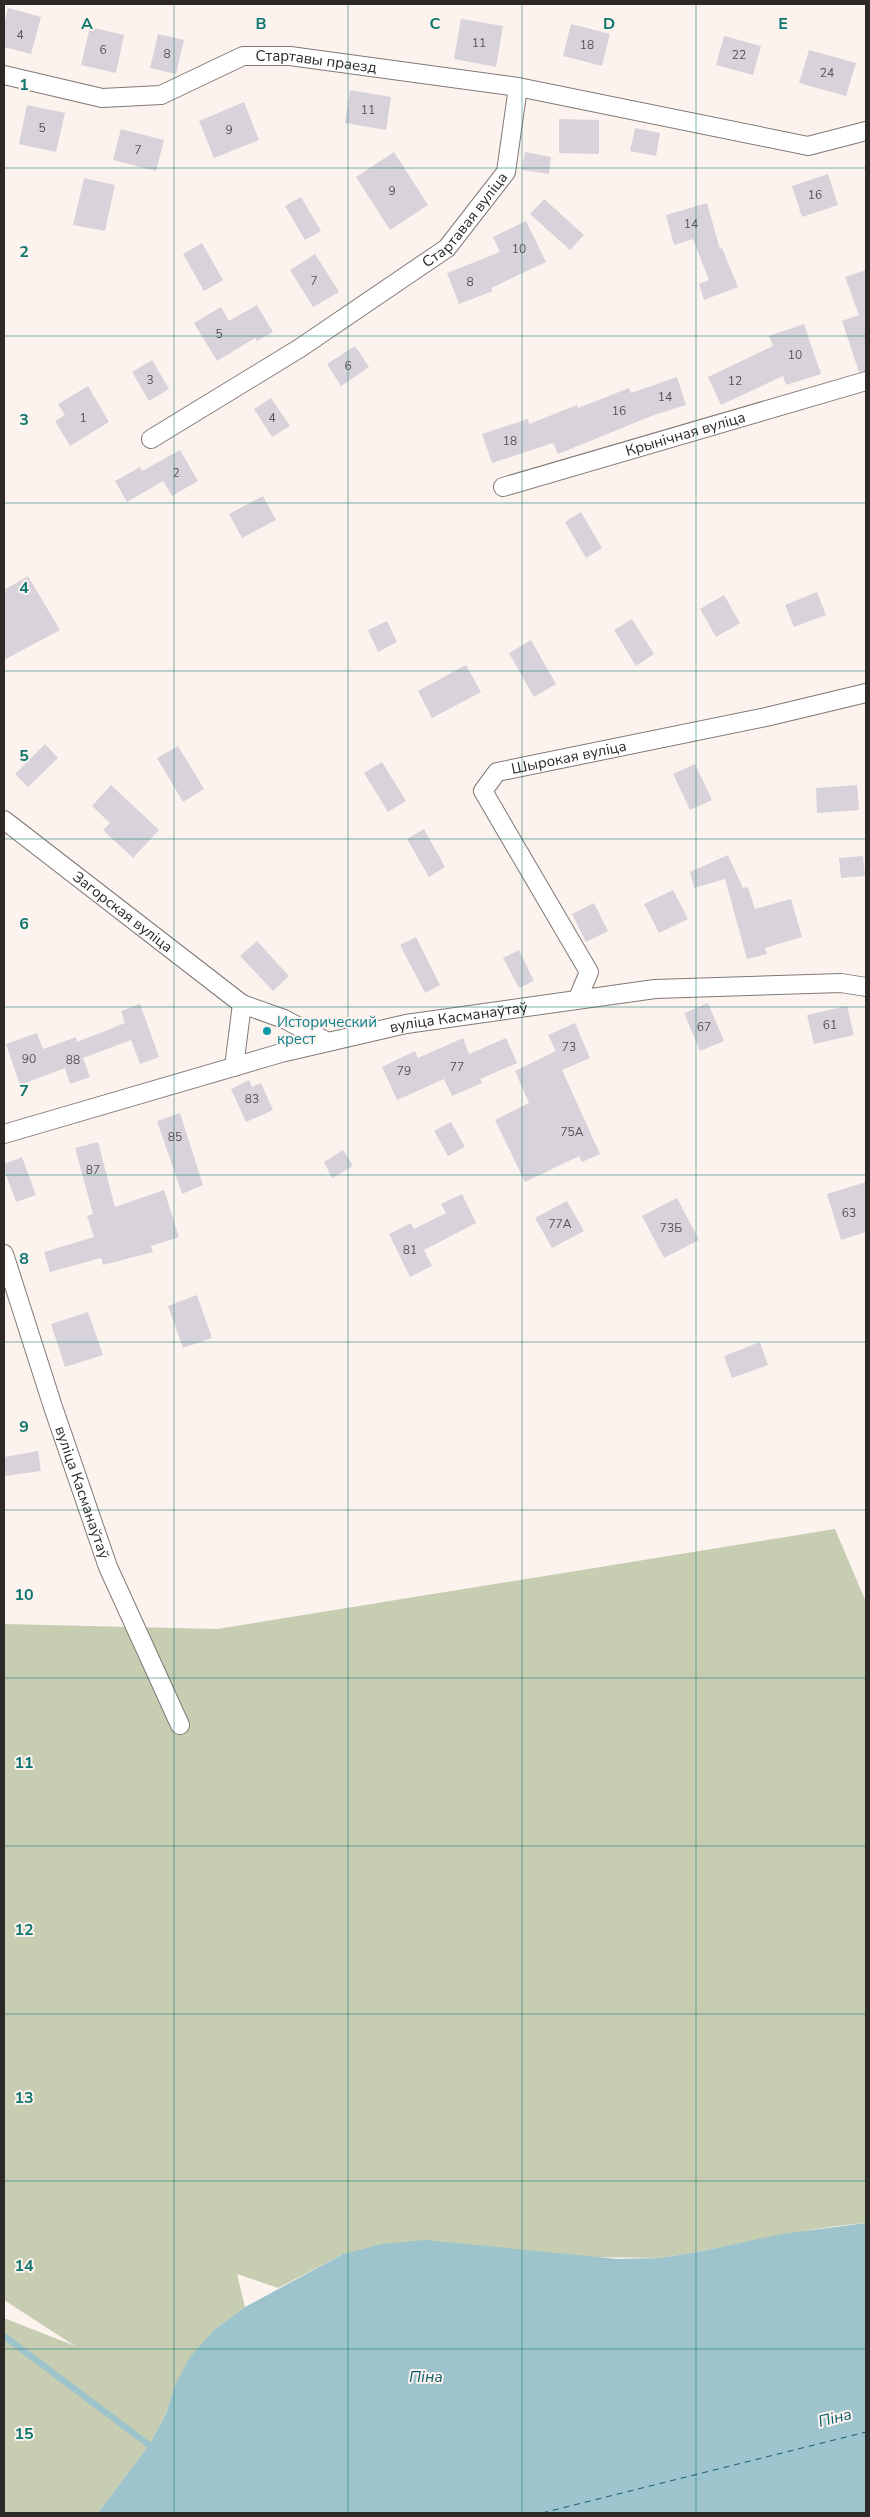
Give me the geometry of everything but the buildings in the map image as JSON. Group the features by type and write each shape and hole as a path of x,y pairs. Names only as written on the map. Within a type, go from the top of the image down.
{"street":[{"name":"Стартавы праезд","path":"4,75 102,98 161,95 243,56 290,56 518,87"},
{"path":"518,87 808,146 866,131"},
{"name":"Стартавая вуліца","path":"151,439 300,348 447,248 506,172 518,87"},
{"name":"Крынічная вуліца","path":"504,488 866,381"},
{"name":"Шырокая вуліца","path":"578,998 589,972 483,791 497,772 766,717 866,693"},
{"name":"Загорская вуліца","path":"4,820 242,1004 284,1019 326,1041"},
{"name":"вуліца Касманаўтаў","path":"4,1134 326,1041 406,1024 578,998 655,989 841,983 866,987"},
{"path":"234,1067 242,1004"},
{"name":"вуліца Касманаўтаў","path":"4,1254 53,1407 108,1567 180,1725"}],"green space":[{"path":"835,1529 866,1602 866,2223 789,2234 661,2258 343,2254 278,2288 237,2274 245,2307 215,2329 174,2387 166,2414 149,2445 98,2513 4,2513 4,2318 75,2346 4,2300 4,1624 217,1629"}],"water":[{"name":"Піна","path":"866,2223 866,2513 98,2513 149,2445 166,2414 174,2387 190,2357 215,2329 245,2307 343,2254 382,2244 425,2240 618,2259 661,2258 782,2234"}],"waterway":[{"path":"4,2336 149,2445"}],"ferry route":[{"path":"542,2513 866,2432"}],"place":[{"name":"Исторический крест","path":"267,1031"}]}
